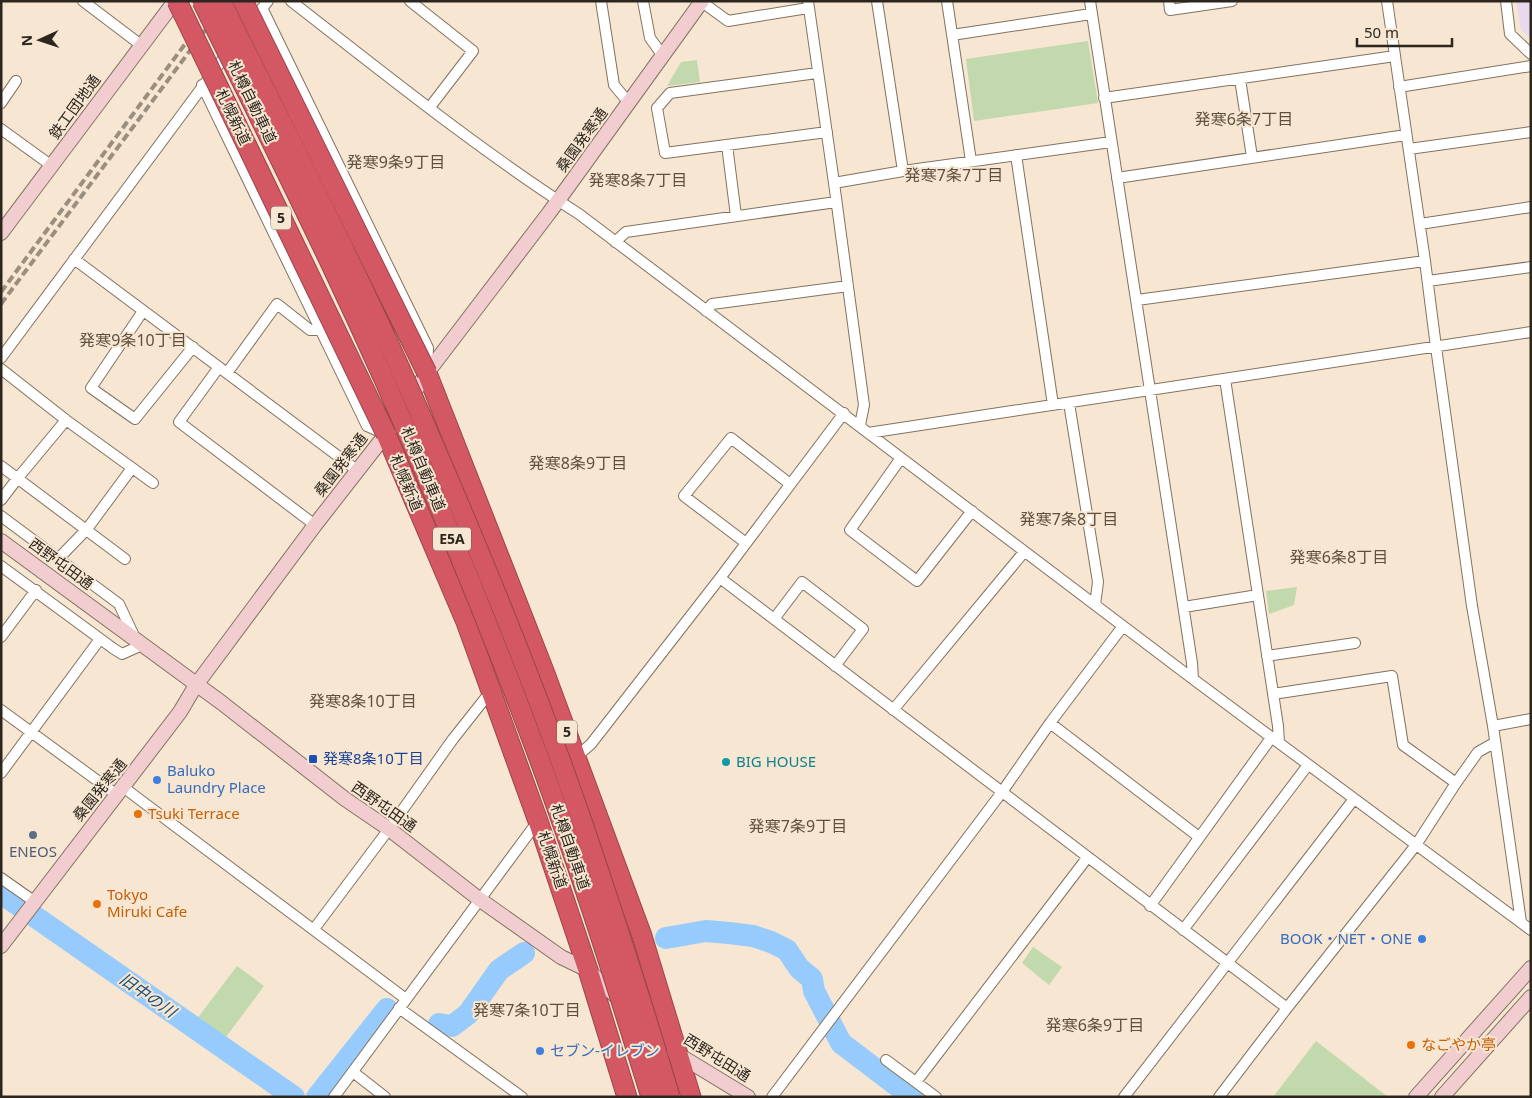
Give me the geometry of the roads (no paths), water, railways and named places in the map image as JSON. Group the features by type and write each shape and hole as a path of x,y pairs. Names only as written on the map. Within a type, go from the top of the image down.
{"highway":[{"name":"札樽自動車道","path":"202,1 328,257 404,425 472,586 564,829 651,1097"},
{"name":"札樽自動車道","path":"221,1 344,251 422,418 490,577 583,823 633,972 670,1097"},
{"name":"5","path":"243,1 427,373 544,671 642,936 691,1097"},
{"name":"札幌新道","path":"171,3 386,434 466,622 538,821 588,970 627,1097"}],"street":[{"path":"83,1 141,45"},
{"path":"290,1 542,191 579,214 860,425 1024,552 1531,930"},
{"path":"410,1 473,50 430,107"},
{"path":"601,1 614,85 629,103"},
{"path":"643,1 650,38 663,56"},
{"path":"877,1 903,171"},
{"path":"947,1 971,162"},
{"path":"1090,1 1184,607 1193,679"},
{"path":"1169,1 1170,10 1232,1"},
{"path":"1387,1 1420,224 1471,597 1493,726 1520,922"},
{"path":"1506,1 1510,34 1531,54"},
{"path":"702,2 728,21 808,5 864,405 860,425"},
{"name":"桑園発寒通","path":"1,946 180,712 196,685 315,525 386,434 427,373 558,201 702,2"},
{"name":"鉄工団地通","path":"1,232 52,166 171,3"},
{"path":"1,358 202,86 265,5 428,348 427,373"},
{"path":"952,35 1091,14"},
{"path":"1104,98 1395,56"},
{"path":"1400,87 1531,66"},
{"path":"817,73 670,92 657,108 665,153 826,132"},
{"path":"1240,79 1252,157"},
{"path":"1,102 16,81"},
{"path":"202,86 367,426 386,434"},
{"path":"1,129 52,166"},
{"path":"1409,149 1531,132"},
{"path":"1117,178 1406,135"},
{"path":"834,183 903,171 1111,142"},
{"path":"727,145 736,216"},
{"path":"1016,155 1053,405"},
{"path":"615,242 626,232 836,202"},
{"path":"1420,224 1531,207"},
{"path":"74,259 358,471"},
{"path":"1137,300 1425,260"},
{"path":"1428,281 1531,267"},
{"path":"706,311 712,304 848,286"},
{"path":"315,525 179,422 277,304 310,330 321,330"},
{"path":"143,311 91,388 135,419 192,347"},
{"path":"868,433 1531,332"},
{"path":"1,369 66,420 153,483"},
{"path":"1150,906 1199,837 1275,740 1273,694 1225,379"},
{"path":"1069,403 1098,582 1095,605"},
{"path":"576,757 591,744 746,544 844,413"},
{"path":"1,500 66,420"},
{"path":"746,544 684,496 731,438 790,484"},
{"path":"901,458 850,530 917,581 972,511"},
{"path":"1,466 125,559"},
{"path":"58,559 87,529 132,468"},
{"path":"1,516 119,604 135,639 122,654 1,566"},
{"name":"西野屯田通","path":"1,540 222,703 345,800 389,829 479,899 561,957 588,970 678,1055 748,1097"},
{"path":"892,710 1024,552"},
{"path":"720,578 1150,906 1287,1008"},
{"path":"774,618 802,582 863,629 835,666"},
{"path":"1,637 36,590"},
{"path":"1184,607 1258,595"},
{"path":"772,1097 1002,792 1050,723 1123,626"},
{"path":"1,773 100,639"},
{"path":"1267,656 1355,643"},
{"path":"1273,694 1392,676 1403,745 1456,783"},
{"path":"314,929 453,739 491,691"},
{"path":"1,710 120,791 314,929 406,999"},
{"path":"1493,726 1531,719"},
{"path":"1050,723 1199,837"},
{"path":"1219,1097 1416,845 1478,752 1494,743"},
{"path":"1183,930 1308,765"},
{"path":"1124,1097 1354,799"},
{"path":"334,1097 538,821"},
{"path":"916,1082 1087,858"},
{"path":"1,878 33,904"},
{"path":"1416,1097 1531,968"},
{"path":"1442,1097 1531,997"},
{"path":"399,1008 522,1097"},
{"path":"886,1060 936,1097"},
{"path":"353,1072 385,1097"}],"waterway":[{"name":"旧中の川","path":"1,893 294,1097"},
{"name":"旧中の川","path":"666,938 706,931 729,933 753,936 787,950 799,968 812,979 814,991 841,1043 912,1097"},
{"name":"旧中の川","path":"439,1024 452,1026 468,1014 499,970 524,953"},
{"name":"旧中の川","path":"317,1097 387,1009"}],"railway":[{"path":"1,292 217,1"},
{"path":"1,304 227,1"}],"place":[{"name":"発寒8条10丁目","path":"313,759"},
{"name":"BIG HOUSE","path":"726,762"},
{"name":"Baluko Laundry Place","path":"157,780"},
{"name":"Tsuki Terrace","path":"138,814"},
{"name":"ENEOS","path":"33,835"},
{"name":"Tokyo Miruki Cafe","path":"97,904"},
{"name":"BOOK・NET・ONE","path":"1422,939"},
{"name":"なごやか亭","path":"1411,1045"},
{"name":"セブン-イレブン","path":"540,1051"}],"district":[{"name":"発寒6条7丁目","path":"1244,119"},
{"name":"発寒9条9丁目","path":"396,162"},
{"name":"発寒7条7丁目","path":"954,175"},
{"name":"発寒8条7丁目","path":"638,180"},
{"name":"発寒9条10丁目","path":"133,340"},
{"name":"発寒8条9丁目","path":"578,463"},
{"name":"発寒7条8丁目","path":"1069,519"},
{"name":"発寒6条8丁目","path":"1339,557"},
{"name":"発寒8条10丁目","path":"363,701"},
{"name":"発寒7条9丁目","path":"798,826"},
{"name":"発寒7条10丁目","path":"527,1010"},
{"name":"発寒6条9丁目","path":"1095,1025"}]}
